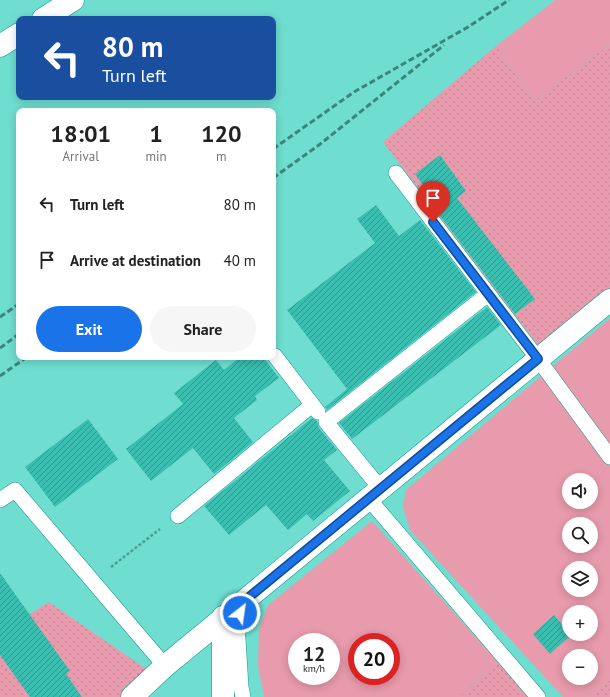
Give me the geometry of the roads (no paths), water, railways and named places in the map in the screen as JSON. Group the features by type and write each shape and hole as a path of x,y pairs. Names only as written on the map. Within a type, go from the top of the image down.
{"street":[{"path":"48,16 73,0"},
{"path":"0,46 16,36"},
{"path":"132,697 165,666 610,300"},
{"path":"223,618 223,697"}],"lane":[{"path":"396,173 538,359 610,457"},
{"path":"326,422 488,294"},
{"path":"276,357 326,422 374,494 538,697"},
{"path":"178,516 312,405"},
{"path":"0,500 15,490 165,666"},
{"path":"243,602 237,624 243,697"}],"railway":[{"path":"276,147 354,92 468,27 509,0"},
{"path":"276,176 319,145 444,45"},
{"path":"0,317 16,306"},
{"path":"0,348 16,336"},
{"path":"0,376 23,360"}]}
